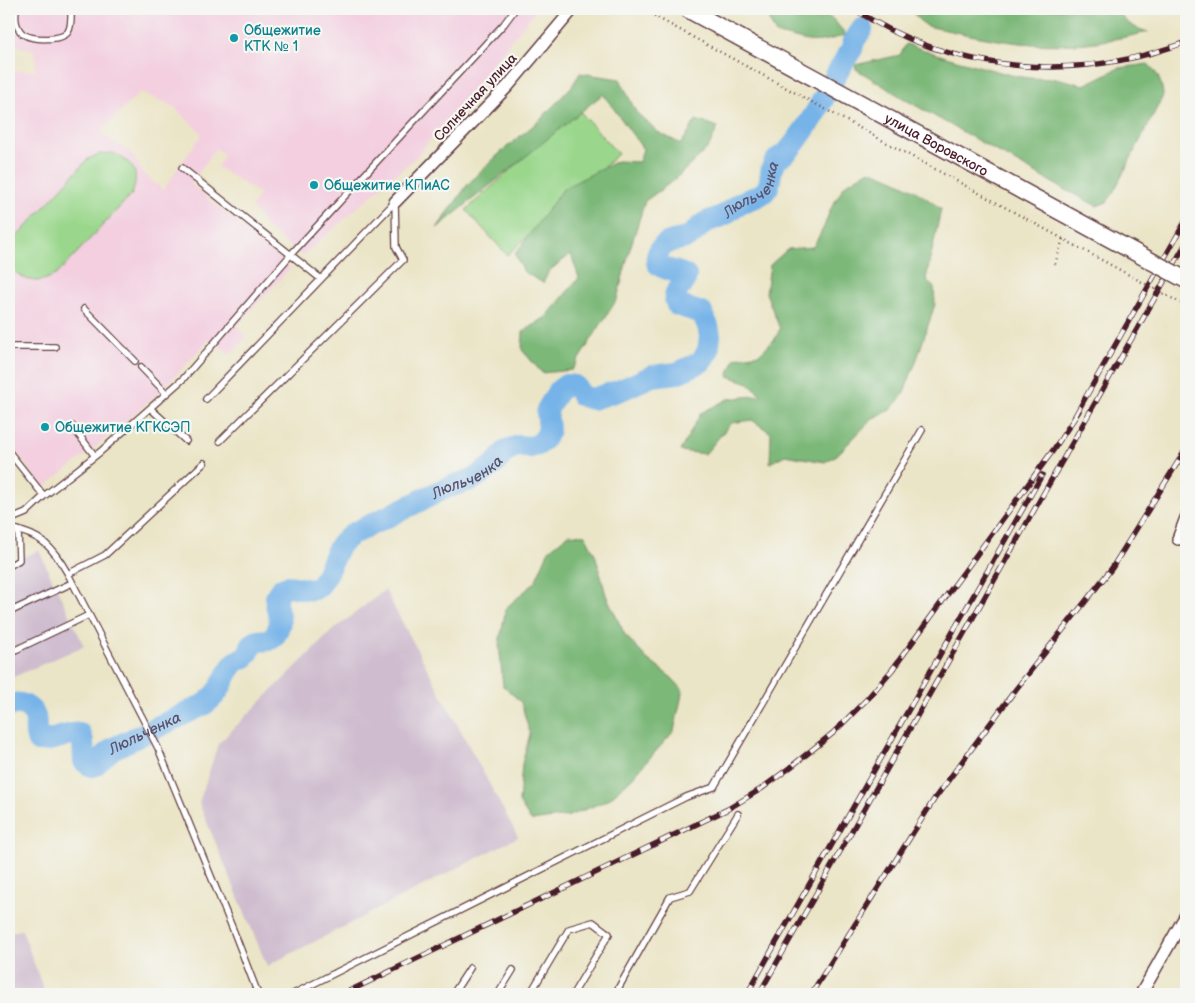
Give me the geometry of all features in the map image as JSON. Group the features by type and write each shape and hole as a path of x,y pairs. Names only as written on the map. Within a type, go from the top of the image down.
{"main road":[{"name":"улица Воровского","path":"687,9 1186,280"}],"street":[{"name":"Солнечная улица","path":"395,202 508,86 573,9"},
{"path":"1178,539 1186,518"},
{"path":"1141,994 1186,915"}],"lane":[{"path":"13,12 15,22 23,34 54,39 67,33 71,26 71,9"},
{"path":"9,520 26,513 183,379 291,255 504,24 515,9"},
{"path":"182,168 321,279"},
{"path":"206,399 395,202"},
{"path":"220,441 403,260 396,247 395,202"},
{"path":"84,309 136,361"},
{"path":"9,347 54,347"},
{"path":"140,367 166,393"},
{"path":"150,408 186,441"},
{"path":"72,426 95,456"},
{"path":"293,994 686,797 714,787 922,430"},
{"path":"9,452 44,496"},
{"path":"68,574 105,556 204,463"},
{"path":"9,528 30,533 46,544 56,554 68,574 158,748 258,994"},
{"path":"9,566 19,560 18,530"},
{"path":"9,612 72,583"},
{"path":"9,653 89,615"},
{"path":"615,994 670,897 690,891 738,814"},
{"path":"530,994 569,929 593,922 609,934 573,994"},
{"path":"453,994 470,968"},
{"path":"498,994 513,970"}],"path":[{"path":"641,9 1186,306"},
{"path":"1055,264 1062,239"}],"shaded area":[{"path":"9,9 537,9 417,156 302,256 265,226 251,207 260,194 217,167 224,155 216,148 191,184 291,268 236,326 247,337 229,355 211,338 163,389 91,451 43,488 9,441 9,71 35,71 36,58 34,50 9,44","holes":["140,92 173,106 202,134 163,190 142,172 132,154 100,132"]},
{"path":"39,551 84,646 9,679 9,562"},
{"path":"1186,585 1186,627 1177,622"},
{"path":"385,590 518,837 267,966 199,803 218,744 332,631"},
{"path":"22,930 45,994 9,994 9,932"}],"green space":[{"path":"763,9 814,9 834,20 846,35 812,41 776,34"},
{"path":"910,9 1118,9 1123,18 1130,24 1148,32 1105,41 1077,44 1048,45 1020,43 927,26"},
{"path":"906,44 1011,75 1028,78 1060,79 1084,85 1119,68 1148,64 1159,78 1163,96 1112,195 1107,202 1097,206 906,100 856,69 855,65 900,55"},
{"path":"580,73 620,79 636,112 658,132 681,144 696,120 718,127 708,148 673,181 645,201 617,299 572,370 542,373 522,350 523,332 546,317 579,278 571,254 549,271 543,283 524,272 515,254 564,188 617,161 639,162 643,149 603,94 437,228 468,184 501,152 540,120 572,86"},
{"path":"578,109 618,154 507,255 466,210"},
{"path":"113,153 126,160 133,169 135,179 132,194 57,274 47,279 32,281 17,274 9,260 13,241 88,159 100,154"},
{"path":"869,170 907,187 941,209 926,279 934,288 935,304 903,395 890,410 873,418 837,455 825,462 785,455 770,463 771,433 752,420 731,423 705,454 680,451 701,413 728,399 761,395 749,383 728,376 735,358 759,354 775,339 780,329 766,293 770,265 788,249 813,247 824,227 830,210 845,185"},
{"path":"569,534 585,535 595,554 606,595 625,635 647,659 672,678 683,690 674,731 631,779 608,800 569,816 531,821 519,802 522,764 530,734 521,702 503,686 499,644 506,608 535,582 549,550"}],"waterway":[{"name":"Люльченка","path":"9,706 22,704 34,713 38,741 76,733 80,734 83,741 84,761 94,766 112,749 205,704 211,699 218,691 227,673 237,661 246,656 253,644 257,641 270,640 276,633 280,622 276,606 278,593 290,586 309,590 318,587 338,549 352,534 446,488 473,479 493,466 507,450 518,446 530,447 538,445 545,438 549,430 547,410 558,391 566,385 575,386 582,396 592,399 621,390 652,376 677,373 701,362 708,351 710,336 708,326 702,313 677,305 675,300 676,292 683,284 686,276 660,266 657,263 659,251 665,244 688,237 705,222 724,215 742,202 758,196 766,190 773,165 792,146 808,124 862,29"}],"railway":[{"path":"854,9 892,31 932,47 973,59 1016,65 1059,67 1102,63 1144,55 1186,42"},
{"path":"1075,416 1186,220"},
{"path":"759,994 1186,243"},
{"path":"343,994 728,809 761,789 792,766 833,733 866,700 892,670 1054,449 1079,411"},
{"path":"811,994 935,798 1016,689 1112,568 1186,449"},
{"path":"747,994 1042,475"}],"place":[{"name":"Общежитие КТК № 1","path":"234,38"},
{"name":"Общежитие КПиАС","path":"314,185"},
{"name":"Общежитие КГКСЭП","path":"45,427"}]}
